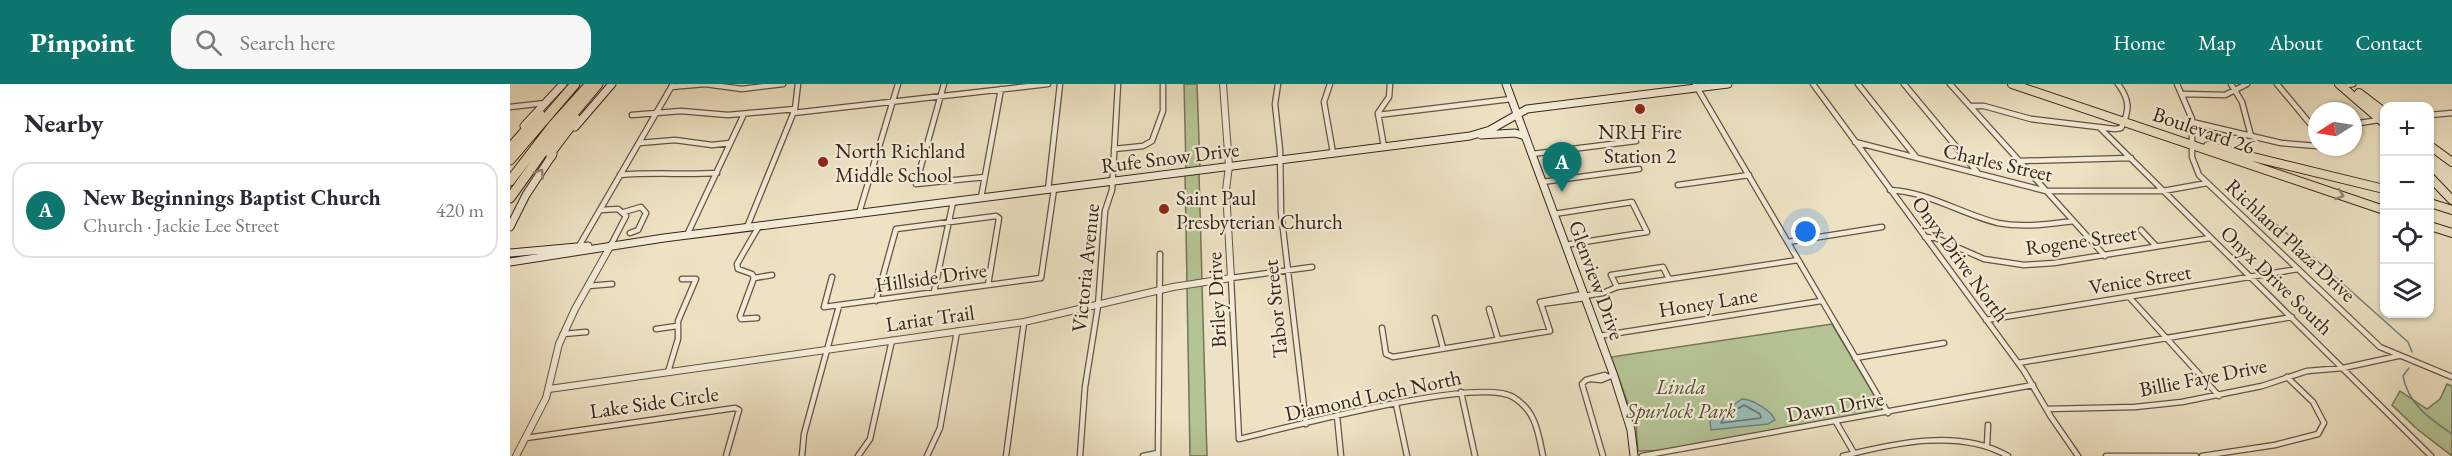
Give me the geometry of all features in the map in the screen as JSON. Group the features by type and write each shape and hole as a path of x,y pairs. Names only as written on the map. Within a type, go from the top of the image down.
{"highway":[{"path":"510,148 568,84"},
{"path":"510,160 575,84"},
{"path":"512,176 584,84"},
{"path":"512,176 590,84"},
{"path":"510,198 553,138 598,84"},
{"path":"551,156 551,152 607,84"},
{"path":"512,176 586,99"}],"main road":[{"path":"510,142 563,84"},
{"path":"510,227 526,195 551,156 612,84"},
{"name":"Glenview Drive","path":"1506,84 1599,336 1631,430 1634,456"},
{"name":"Rufe Snow Drive","path":"511,262 687,235 1470,136 1490,130 1516,113 1531,109 1696,86 1728,84"},
{"name":"Boulevard 26","path":"2012,84 2126,120 2380,208"},
{"name":"Boulevard 26","path":"2024,84 2037,91"},
{"path":"2339,84 2380,115"},
{"path":"2347,84 2380,114"},
{"path":"1505,121 1511,98 1531,109"},
{"path":"1470,136 1515,133 1525,136"},
{"name":"Boulevard 26","path":"2193,143 2380,188"},
{"path":"2434,149 2452,162"},
{"path":"2296,180 2298,167"},
{"path":"2434,181 2452,200"},
{"path":"2434,204 2452,210"},
{"path":"2434,227 2452,233"},
{"name":"Rufe Snow Drive","path":"513,252 611,245"},
{"path":"549,256 579,246"}],"street":[{"path":"579,246 672,85 705,84 742,89 783,84"},
{"path":"754,278 752,274 737,268 738,262 749,244 794,111 798,99 798,84"},
{"path":"859,213 898,84"},
{"path":"944,84 916,184 985,177"},
{"path":"632,115 681,111 728,116 1048,84"},
{"path":"1051,190 1060,84"},
{"name":"Victoria Avenue","path":"1080,456 1085,387 1098,306 1105,211 1113,182 1118,84"},
{"path":"1114,149 1147,145 1152,141 1164,111 1163,84"},
{"name":"Briley Drive","path":"1223,84 1229,166 1226,190 1239,439 1242,440"},
{"name":"Tabor Street","path":"1278,84 1275,104 1281,160 1280,197 1306,424"},
{"path":"1330,84 1323,102 1333,153"},
{"path":"1384,147 1378,115 1389,98 1391,84"},
{"name":"Onyx Drive North","path":"1813,84 2018,363 2078,456"},
{"path":"1858,84 1916,157"},
{"path":"1904,84 1978,173"},
{"path":"1950,84 2105,256"},
{"path":"1970,106 1984,106 2031,119 2115,129 2121,128 2126,120 2128,103 2118,84"},
{"name":"Richland Plaza Drive","path":"2177,84 2184,94 2192,122 2192,166 2207,183 2380,347 2452,377"},
{"path":"2231,84 2246,110 2251,136"},
{"path":"2184,94 2220,96 2236,91 2247,84"},
{"path":"2277,84 2308,121"},
{"path":"2347,84 2353,84"},
{"path":"1696,86 1888,413"},
{"path":"981,198 1001,89"},
{"path":"1378,115 1511,98"},
{"path":"510,107 545,103"},
{"path":"2434,115 2452,113"},
{"path":"687,235 744,114"},
{"path":"2362,122 2380,119"},
{"path":"2192,122 2292,145 2308,146"},
{"name":"Onyx Drive South","path":"2100,128 2431,456"},
{"path":"639,143 675,140 711,145 730,143"},
{"path":"1532,154 1636,141"},
{"name":"Charles Street","path":"1855,142 2046,191 2163,191 2207,183"},
{"path":"2443,156 2452,154"},
{"path":"2019,161 2131,158"},
{"path":"1542,182 1639,169"},
{"path":"620,175 657,172 690,175 717,173"},
{"path":"1678,185 1749,175"},
{"name":"Hillside Drive","path":"832,277 824,307 1043,277 1051,190"},
{"path":"1890,190 1947,204 2008,225 2027,226 2073,221"},
{"path":"934,292 953,202"},
{"path":"1554,214 1632,202 1646,233 1565,245"},
{"path":"601,210 618,209 624,212 641,207 646,213 638,230 630,233"},
{"path":"516,456 549,389 563,334 626,216 624,212"},
{"path":"876,301 895,231 898,228 998,216 988,285"},
{"path":"1788,242 1882,227"},
{"path":"2140,230 2156,246"},
{"name":"Rogene Street","path":"1925,237 1936,238 1984,259 2014,265 2042,265 2210,238"},
{"path":"1143,456 1158,455 1160,254"},
{"path":"1382,328 1389,357 1550,332 1541,304 1603,293 1617,287 1798,260"},
{"name":"Lariat Trail","path":"549,389 1024,322 1160,290 1312,267"},
{"path":"1617,287 1611,275 1663,267 1669,279"},
{"name":"Venice Street","path":"1986,320 2298,269"},
{"path":"754,278 772,275"},
{"path":"754,278 740,316 741,319 757,318"},
{"path":"668,372 678,339 677,326 696,279 682,279"},
{"path":"588,286 612,284"},
{"path":"2130,298 2219,396"},
{"name":"Honey Lane","path":"1599,336 1821,301"},
{"path":"802,456 804,434 839,306"},
{"path":"1489,309 1498,339"},
{"path":"2018,363 2292,317"},
{"path":"1435,318 1443,348"},
{"path":"1006,456 1024,322"},
{"path":"656,329 677,326"},
{"path":"563,334 586,332"},
{"path":"927,456 940,428 957,332"},
{"path":"858,456 870,439 891,340"},
{"path":"1855,358 1944,343"},
{"name":"Billie Faye Drive","path":"2047,409 2135,407 2219,396 2262,386 2307,371 2343,368 2398,356"},
{"path":"1602,456 1582,384 1591,379 1600,380 1611,376"},
{"path":"2202,456 2275,445 2318,434 2324,423 2319,410 2287,377"},
{"name":"Dawn Drive","path":"1642,456 2033,385"},
{"path":"1461,392 1476,456"},
{"name":"Diamond Loch North","path":"1242,440 1396,404 1461,392 1499,392 1521,402 1530,411 1537,425 1543,456"},
{"path":"1396,404 1407,456"},
{"name":"Lake Side Circle","path":"526,438 735,408 740,410 726,456"},
{"path":"1337,416 1341,456"},
{"path":"1836,422 1854,453"},
{"path":"1987,445 1989,425"},
{"path":"1843,456 1941,441 1962,440 1987,445 2008,456"},
{"path":"2106,456 2196,456"}],"green space":[{"path":"1184,84 1197,84 1200,168 1186,169"},
{"path":"1199,173 1202,281 1187,283 1185,175"},
{"path":"1202,285 1207,456 1190,456 1187,287"},
{"name":"Linda Spurlock Park","path":"1832,324 1884,412 1681,450 1638,451 1636,426 1611,357"},
{"path":"2447,384 2452,386 2452,456 2417,429 2392,405 2400,391 2427,409 2440,399"}],"water":[{"path":"1742,399 1761,406 1775,420 1768,424 1711,430 1710,421"}],"waterway":[{"path":"2257,207 2408,342 2412,352"},
{"path":"2409,368 2403,376 2415,403 2452,434"}],"place":[{"name":"NRH Fire Station 2","path":"1640,109"},
{"name":"North Richland Middle School","path":"823,162"},
{"name":"New Beginnings Baptist Church","path":"1562,192"},
{"name":"Saint Paul Presbyterian Church","path":"1164,209"}]}
